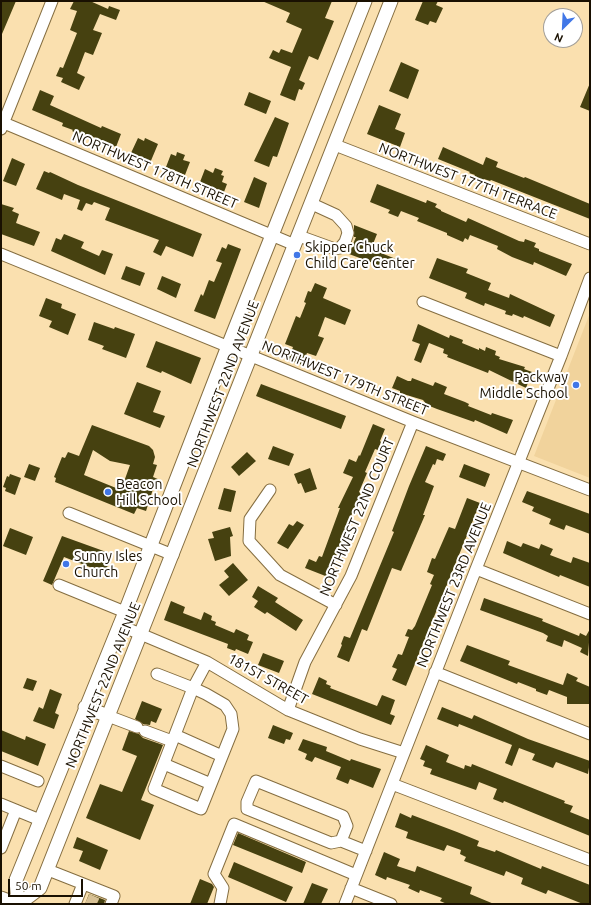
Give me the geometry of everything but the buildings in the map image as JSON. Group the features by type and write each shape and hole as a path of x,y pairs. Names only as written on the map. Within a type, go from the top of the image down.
{"main road":[{"name":"NORTHWEST 22ND AVENUE","path":"18,904 16,880 85,707 125,612 228,346 366,1"},
{"name":"NORTHWEST 22ND AVENUE","path":"18,904 40,888 48,870 391,1"},
{"path":"85,707 108,716"},
{"path":"1,898 18,904"}],"street":[{"path":"2,126 52,1"},
{"name":"NORTHWEST 178TH STREET","path":"2,126 272,236 335,249 340,248 345,242 348,233 346,226 336,215 312,204"},
{"name":"NORTHWEST 177TH TERRACE","path":"335,145 590,244"},
{"name":"NORTHWEST 179TH STREET","path":"1,254 413,422 590,490"},
{"name":"NORTHWEST 23RD AVENUE","path":"345,904 435,672 561,356 590,278"},
{"path":"423,302 561,356"},
{"name":"NORTHWEST 22ND COURT","path":"288,710 305,662 351,576 413,422"},
{"path":"270,490 250,519 249,541 280,575 336,605"},
{"path":"70,513 173,554"},
{"path":"476,569 590,614"},
{"path":"59,585 125,612"},
{"name":"181ST STREET","path":"119,625 207,662 288,710 360,739 404,753"},
{"path":"157,674 193,688 225,705 231,714 233,729 201,809 154,789 193,688 207,662"},
{"path":"435,672 590,734"},
{"path":"108,716 141,729 174,738 222,756"},
{"path":"164,764 211,784"},
{"path":"1,766 38,781"},
{"path":"341,841 347,826 343,816 256,781 247,802 247,809 331,843 341,841 366,851"},
{"path":"392,784 590,860"},
{"path":"1,804 40,820"},
{"path":"1,848 16,810"},
{"path":"220,904 224,888 214,874 234,824 356,875"},
{"path":"48,870 114,896 111,904"},
{"path":"80,900 83,884"},
{"path":"351,888 391,904"}],"shaded area":[{"name":"Packway Middle School","path":"590,313 590,478 534,456"}],"tunnel":[{"path":"87,899 98,904"}],"place":[{"name":"Skipper Chuck Child Care Center","path":"297,255"},
{"name":"Packway Middle School","path":"576,385"},
{"name":"Beacon Hill School","path":"108,492"},
{"name":"Sunny Isles Church","path":"66,564"}]}
